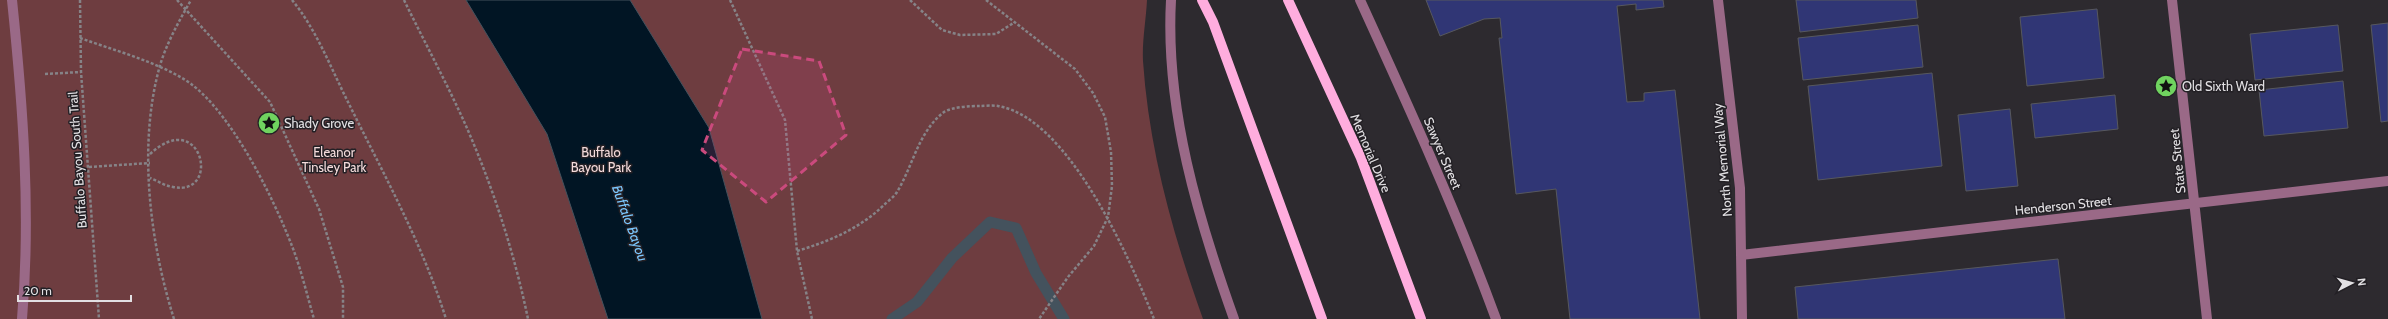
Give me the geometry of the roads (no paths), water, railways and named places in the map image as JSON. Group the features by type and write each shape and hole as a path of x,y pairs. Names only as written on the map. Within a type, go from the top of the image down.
{"main road":[{"path":"1202,0 1213,22 1273,182 1322,319"},
{"name":"Memorial Drive","path":"1288,0 1361,158 1421,319"}],"street":[{"path":"12,0 20,76 24,143 26,211 22,319"},
{"path":"1171,0 1174,69 1182,138 1195,202 1234,319"},
{"name":"Sawyer Street","path":"1360,0 1413,115 1496,319"},
{"name":"North Memorial Way","path":"1718,0 1740,188 1742,319"},
{"name":"State Street","path":"2172,0 2207,319"},
{"name":"Henderson Street","path":"1741,255 2388,181"}],"water":[{"name":"Buffalo Bayou","path":"466,0 630,0 709,128 762,319 608,319 547,134"}],"waterway":[{"path":"892,319 917,302 952,258 990,222 1016,228 1036,273 1064,319"}],"place":[{"name":"Old Sixth Ward","path":"2166,86"},
{"name":"Shady Grove","path":"269,123"}],"park label":[{"name":"Eleanor Tinsley Park","path":"334,160"},
{"name":"Buffalo Bayou Park","path":"601,160"}]}
